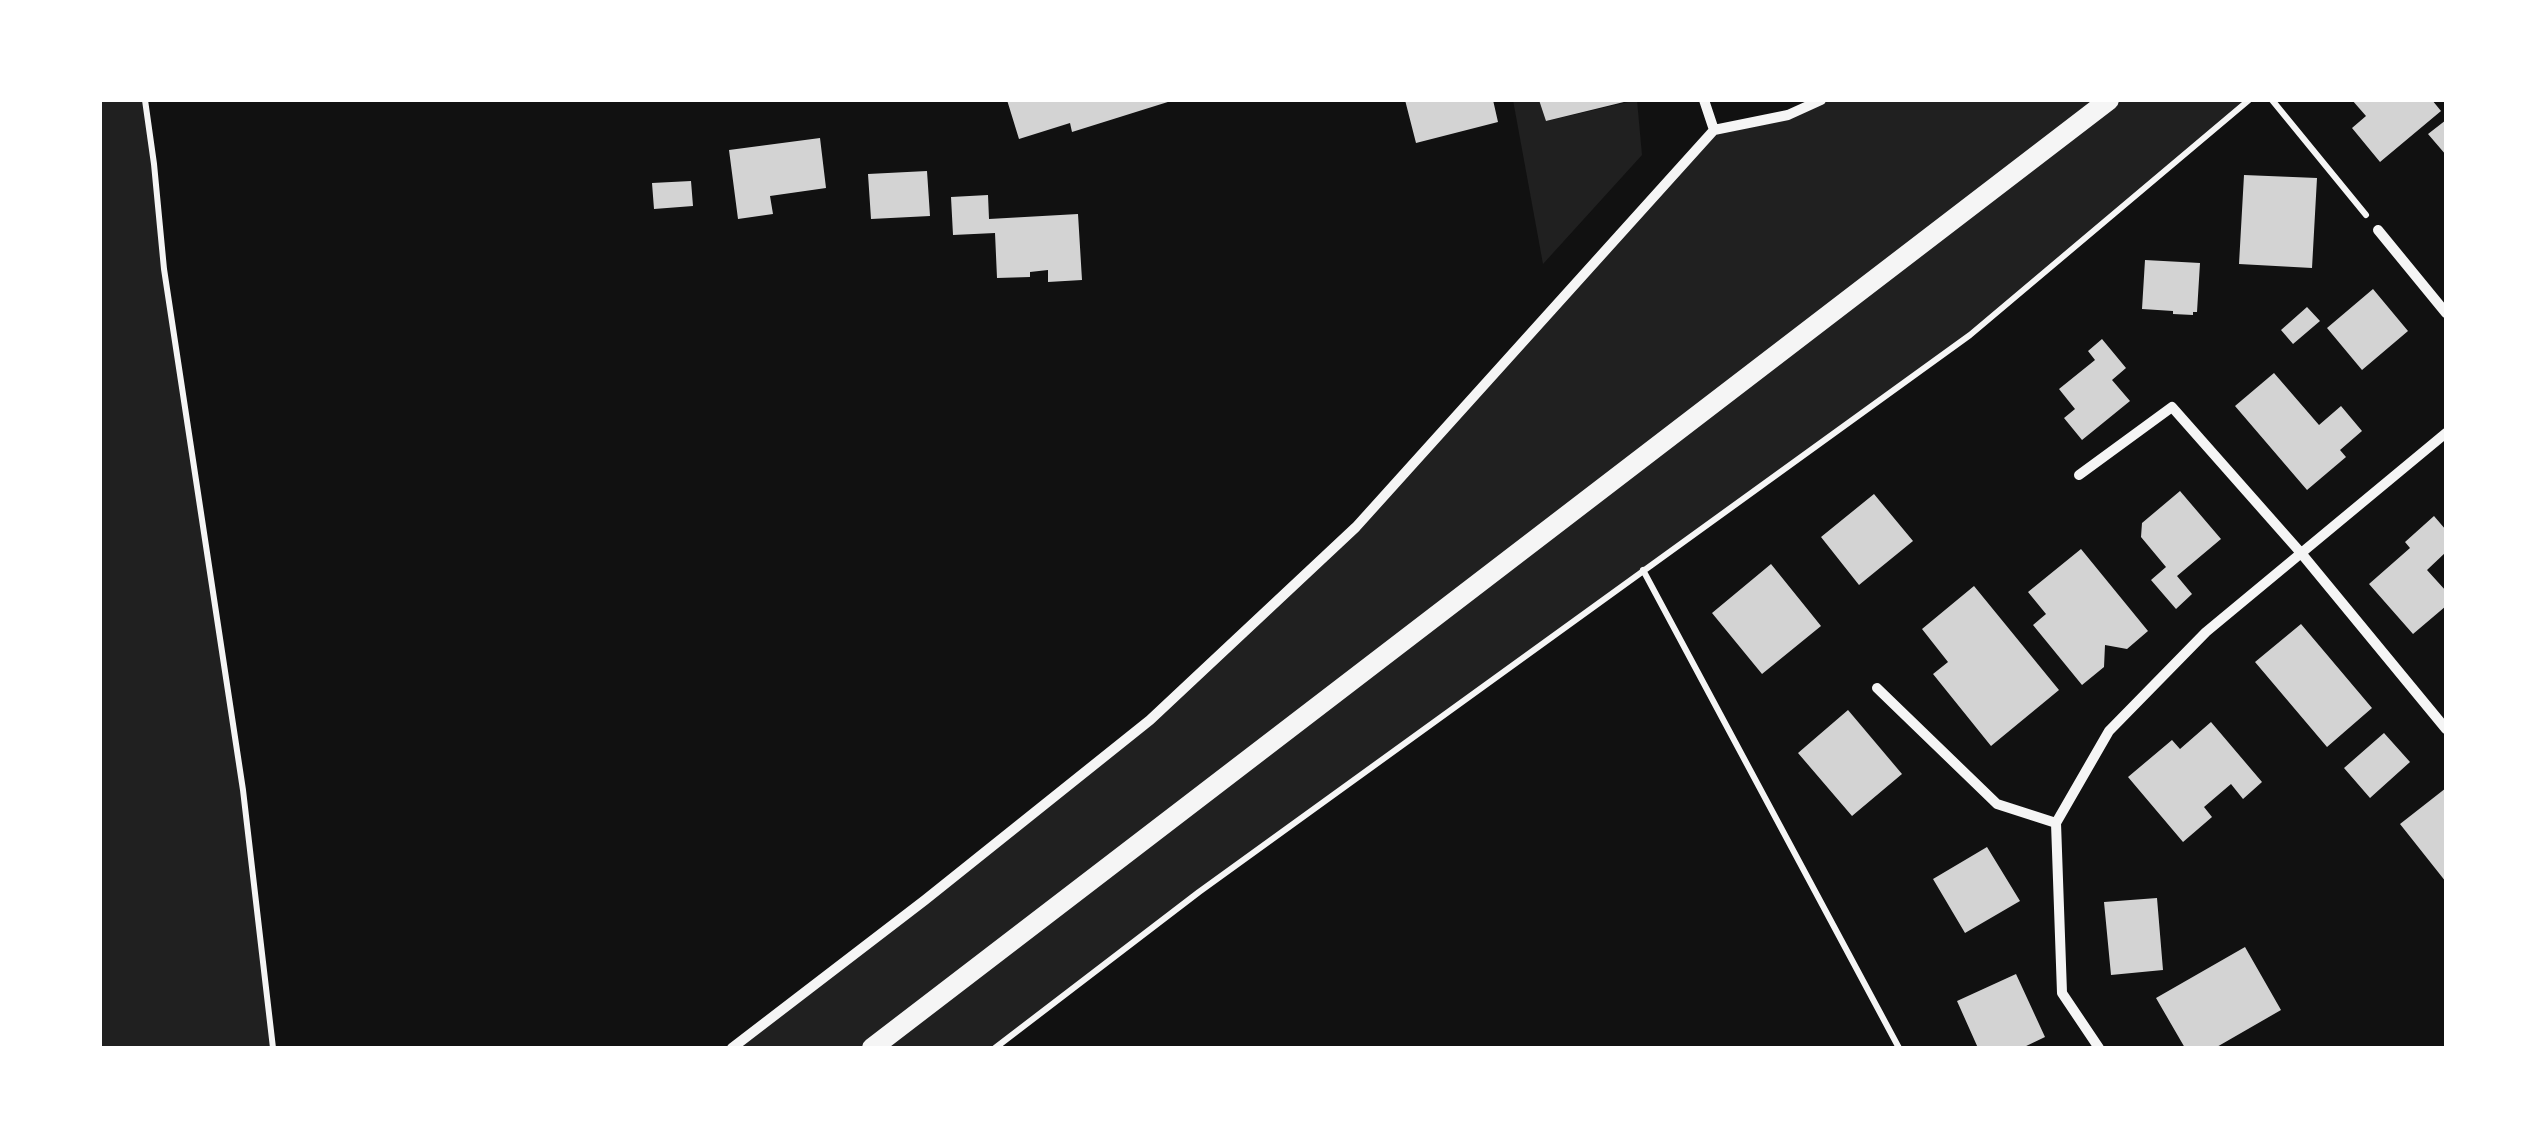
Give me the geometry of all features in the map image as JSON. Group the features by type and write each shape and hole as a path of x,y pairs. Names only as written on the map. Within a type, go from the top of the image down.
{"main road":[{"path":"872,1048 2109,100"}],"street":[{"path":"1704,100 1714,130"},
{"path":"732,1048 1150,720 1356,528 1714,130 1788,115 1821,100"},
{"path":"2378,230 2446,313"},
{"path":"2080,474 2172,407 2301,553 2446,729"},
{"path":"2098,1048 2062,994 2056,823 2109,731 2206,632 2446,433"},
{"path":"1877,688 1997,804 2056,823"}],"path":[{"path":"145,100 164,269 243,790 273,1048"},
{"path":"995,1048 1198,892 1970,334 2249,100"},
{"path":"2272,100 2378,230"},
{"path":"1644,570 1899,1048"}],"shaded area":[{"path":"100,100 145,100 180,374 243,790 273,1048 100,1048"},
{"path":"1513,100 1539,100 1547,121 1637,100 1642,155 1543,264"},
{"path":"1821,100 2249,100 1970,335 1199,892 995,1048 728,1048 1150,720 1356,527 1714,130 1788,115"}],"building":[{"path":"1007,100 1171,101 1072,132 1070,123 1019,139"},
{"path":"1405,100 1493,100 1498,122 1416,143"},
{"path":"1539,100 1628,100 1628,101 1546,121"},
{"path":"2352,100 2432,100 2441,111 2380,162 2352,128 2366,116"},
{"path":"2446,120 2446,155 2428,134"},
{"path":"820,138 826,188 770,196 773,214 738,219 729,150"},
{"path":"927,171 930,216 871,219 868,174"},
{"path":"2244,175 2317,178 2312,268 2239,264"},
{"path":"691,181 693,206 654,209 652,183"},
{"path":"988,195 989,219 1078,214 1082,280 1048,282 1048,270 1030,272 1030,277 997,278 995,233 953,235 951,197"},
{"path":"2145,260 2200,263 2197,312 2173,314 2142,309"},
{"path":"2373,289 2408,331 2362,370 2327,328"},
{"path":"2307,307 2320,321 2293,344 2281,330"},
{"path":"2102,339 2126,368 2112,380 2130,401 2082,440 2064,418 2075,409 2059,389 2095,360 2088,351"},
{"path":"2274,373 2319,425 2341,406 2362,431 2340,450 2346,457 2307,490 2235,406"},
{"path":"2180,491 2221,539 2177,576 2192,594 2176,609 2151,580 2166,567 2141,537 2142,523"},
{"path":"1874,494 1913,541 1859,585 1821,537"},
{"path":"2434,516 2446,530 2446,552 2427,570 2446,591 2446,606 2413,634 2369,584 2410,548 2405,542"},
{"path":"2081,549 2148,631 2127,649 2105,645 2104,667 2082,685 2033,625 2046,614 2028,592"},
{"path":"1771,564 1821,626 1762,674 1712,613"},
{"path":"1974,586 2059,690 1991,746 1933,674 1948,662 1922,629"},
{"path":"2301,624 2372,708 2327,747 2255,662"},
{"path":"1848,710 1902,774 1852,816 1798,753"},
{"path":"2211,722 2262,782 2243,799 2231,784 2204,807 2212,817 2183,842 2128,777 2172,740 2180,749"},
{"path":"2384,733 2410,762 2370,798 2344,768"},
{"path":"2446,788 2446,882 2400,824"},
{"path":"1987,847 2020,901 1965,933 1933,879"},
{"path":"2157,898 2163,970 2111,975 2104,902"},
{"path":"2245,947 2281,1010 2215,1048 2185,1048 2156,998"},
{"path":"2016,974 2045,1037 2022,1048 1978,1048 1957,1001"}]}
